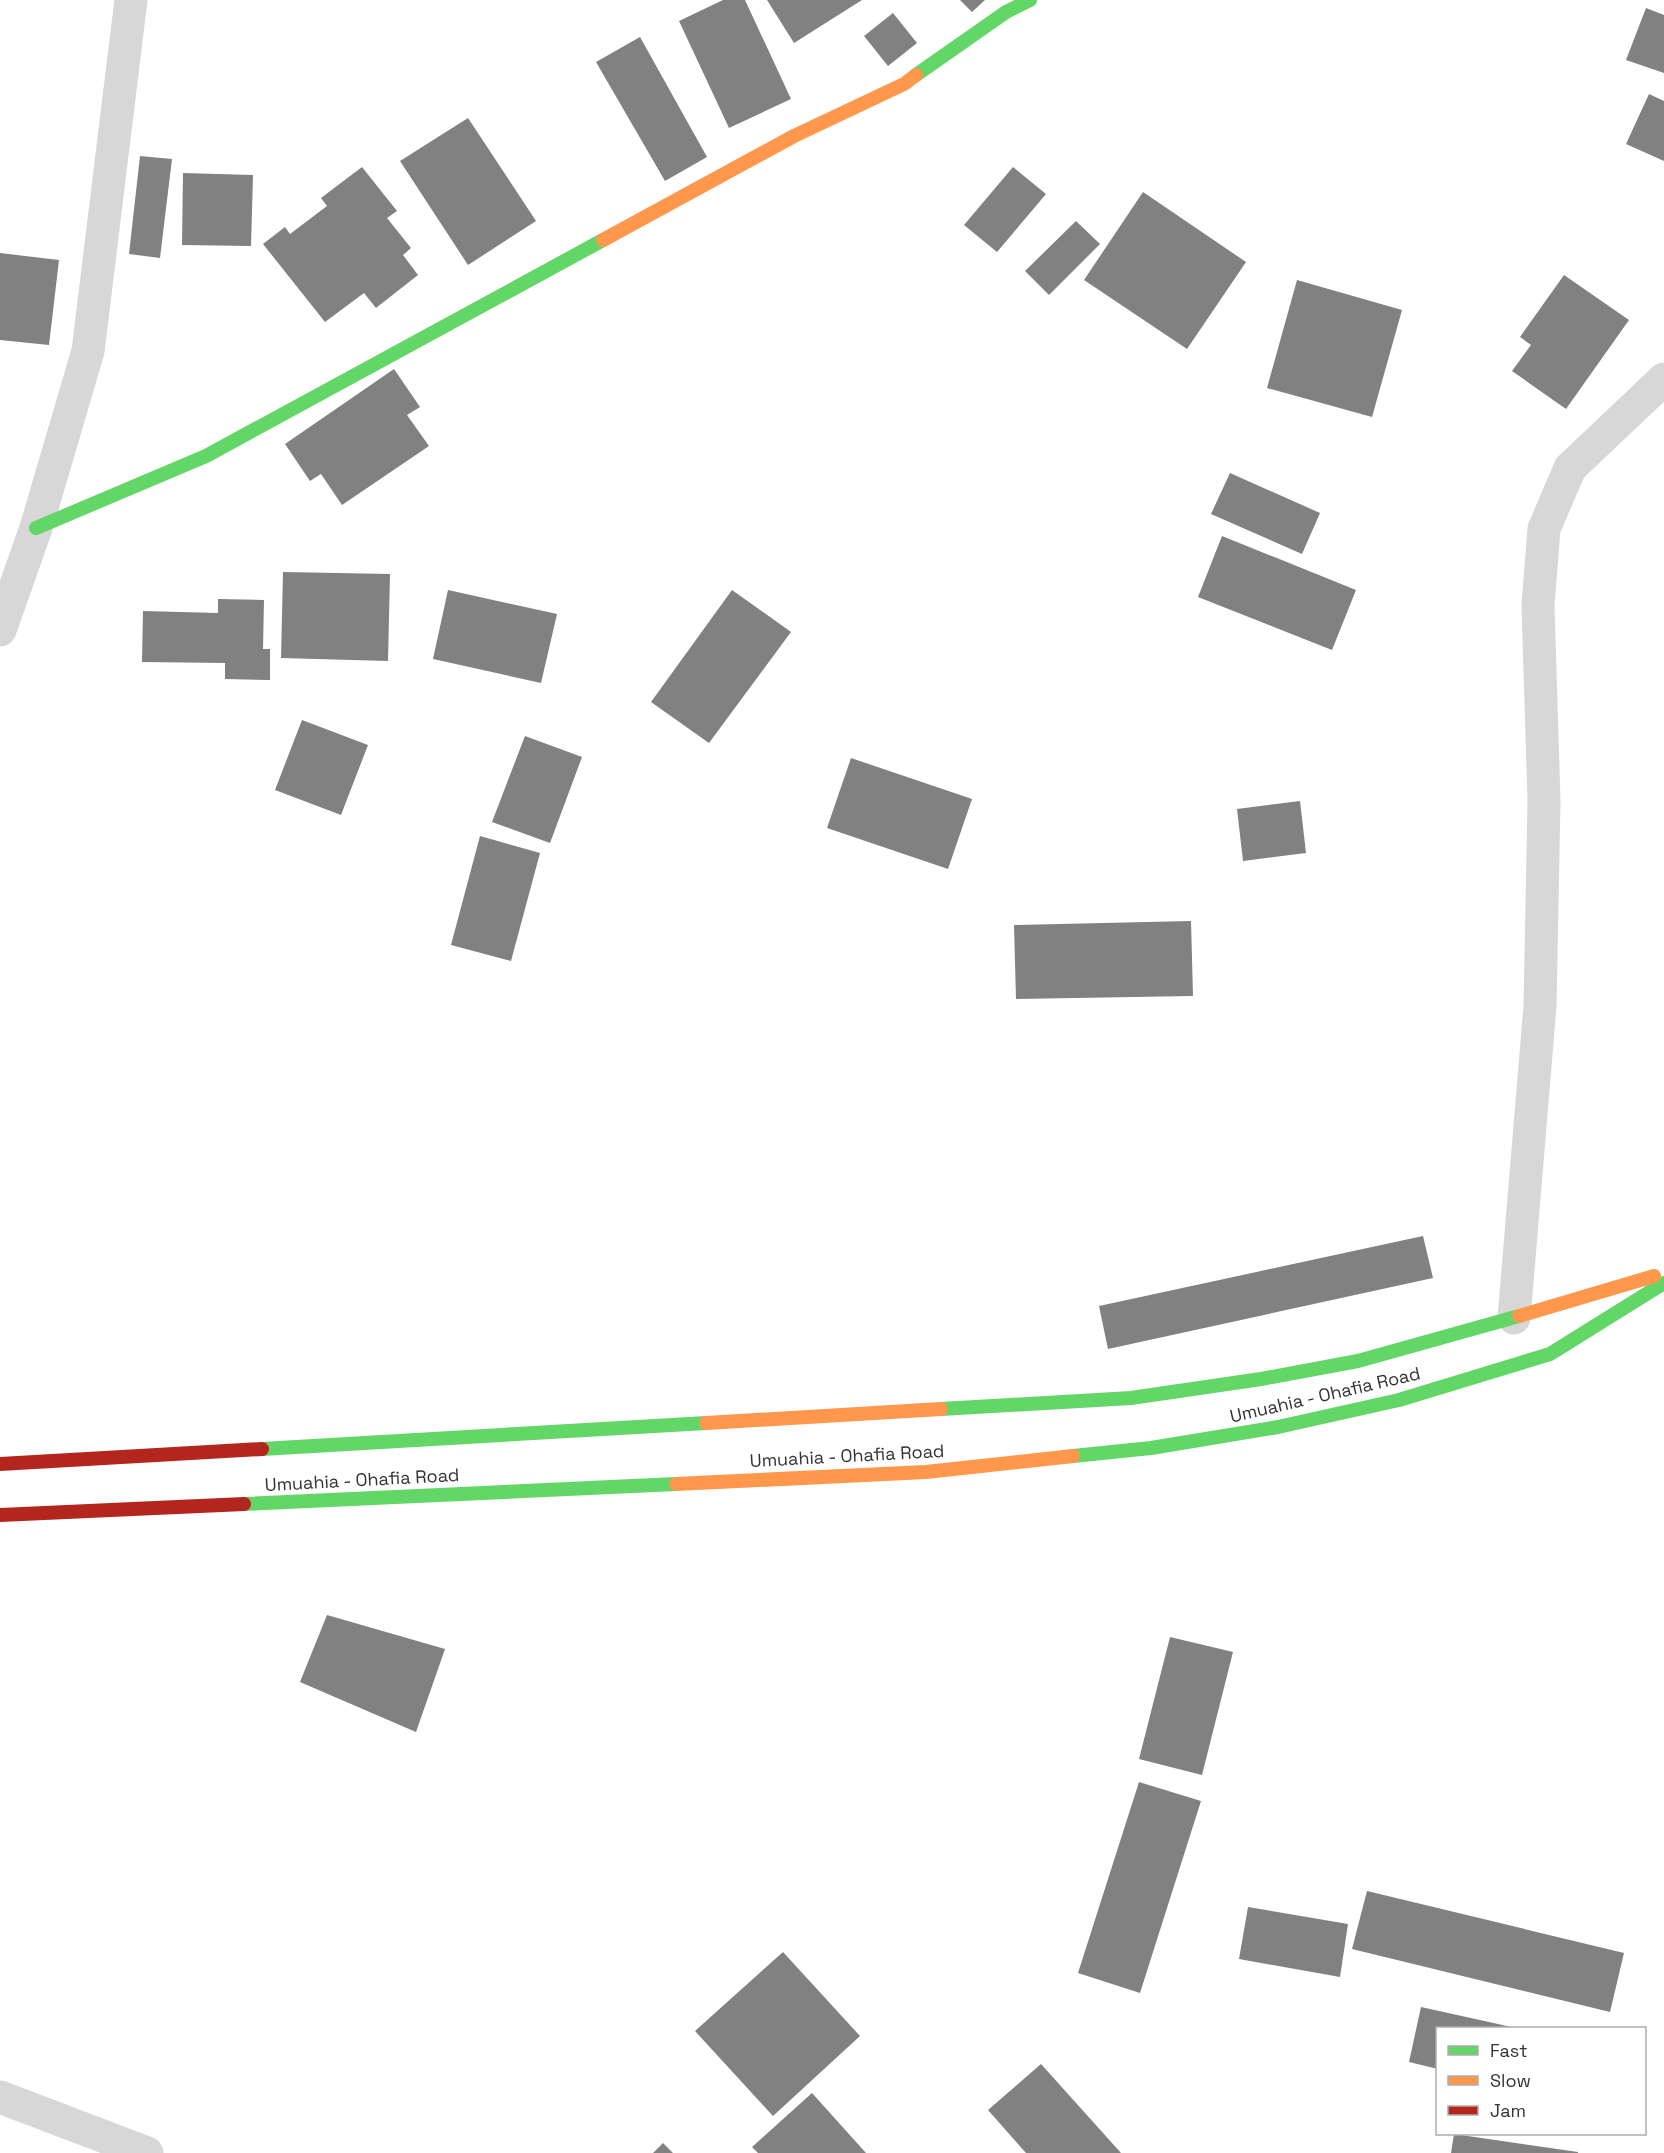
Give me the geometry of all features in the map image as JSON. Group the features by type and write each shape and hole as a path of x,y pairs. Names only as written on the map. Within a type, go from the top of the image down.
{"main road":[{"path":"36,528 206,456 794,136 904,84 1006,12 1029,0"},
{"name":"Umuahia - Ohafia Road","path":"0,1464 1131,1398 1261,1379 1358,1361 1514,1318 1664,1272"},
{"name":"Umuahia - Ohafia Road","path":"0,1515 926,1472 1151,1448 1278,1427 1399,1400 1550,1354 1664,1283"}],"street":[{"path":"0,630 10,566 36,528 88,351 131,0"},
{"path":"1514,1318 1540,1006 1544,801 1538,605 1544,529 1570,468 1664,379"},
{"path":"0,2097 147,2153"}],"building":[{"path":"723,0 745,0 791,99 729,128 679,21"},
{"path":"767,0 862,0 794,43"},
{"path":"960,0 985,0 972,12"},
{"path":"1646,8 1664,15 1664,73 1626,60"},
{"path":"893,13 917,43 888,66 864,36"},
{"path":"640,37 707,157 665,181 596,62"},
{"path":"1649,94 1664,101 1664,161 1626,144"},
{"path":"468,118 536,221 468,265 400,161"},
{"path":"140,156 172,159 160,258 129,254"},
{"path":"362,167 397,211 387,218 411,248 403,255 418,275 376,308 364,293 325,322 263,244 285,227 290,234 327,206 321,198"},
{"path":"1013,167 1046,194 997,252 964,225"},
{"path":"183,173 253,175 251,246 182,245"},
{"path":"1143,192 1246,262 1187,349 1084,280"},
{"path":"1076,221 1100,244 1049,295 1025,271"},
{"path":"0,253 59,260 49,345 0,340"},
{"path":"1564,275 1629,320 1566,409 1512,371 1531,345 1520,337"},
{"path":"1297,280 1402,310 1372,417 1267,388"},
{"path":"394,369 420,407 407,415 429,446 342,505 321,474 310,481 285,444"},
{"path":"1230,473 1320,513 1302,554 1211,514"},
{"path":"1222,536 1356,590 1332,650 1198,597"},
{"path":"283,572 390,574 388,661 281,658"},
{"path":"448,590 557,614 541,683 433,659"},
{"path":"732,590 791,632 709,743 651,702"},
{"path":"218,599 264,600 263,649 270,649 270,680 225,679 225,663 142,662 143,611 218,613"},
{"path":"302,720 368,745 341,815 275,790"},
{"path":"525,736 582,757 550,843 492,822"},
{"path":"851,758 972,799 948,869 827,828"},
{"path":"1300,801 1306,853 1243,861 1237,809"},
{"path":"480,836 540,853 511,961 451,945"},
{"path":"1191,921 1193,996 1016,999 1014,925"},
{"path":"1423,1236 1433,1278 1108,1349 1099,1306"},
{"path":"327,1615 445,1649 416,1732 300,1682"},
{"path":"1170,1637 1233,1652 1202,1775 1139,1759"},
{"path":"1139,1782 1201,1801 1140,1993 1078,1973"},
{"path":"1367,1891 1624,1953 1610,2012 1352,1949"},
{"path":"1248,1907 1348,1924 1340,1977 1239,1959"},
{"path":"783,1952 860,2036 773,2116 695,2031"},
{"path":"1421,2007 1511,2027 1436,2027 1436,2069 1409,2062"},
{"path":"1041,2064 1121,2153 1026,2153 988,2110"},
{"path":"812,2093 866,2153 758,2153 752,2147"},
{"path":"1454,2135 1578,2152 1578,2153 1451,2153"},
{"path":"663,2143 673,2153 653,2153"}],"traffic: fast":[{"path":"916,75 1006,12 1030,0"},
{"path":"36,528 206,456 603,240"},
{"path":"1073,1456 1151,1448 1278,1427 1399,1400 1550,1354 1664,1283"},
{"path":"941,1409 1131,1398 1261,1379 1358,1361 1519,1316"},
{"path":"262,1449 706,1423"},
{"path":"244,1504 676,1484"}],"traffic: slow":[{"path":"603,240 794,136 904,84 916,75"},
{"path":"1519,1316 1654,1276"},
{"path":"706,1423 941,1409"},
{"path":"676,1484 926,1472 1073,1456"}],"traffic: jam":[{"path":"0,1464 262,1449"},
{"path":"0,1515 244,1504"}]}
